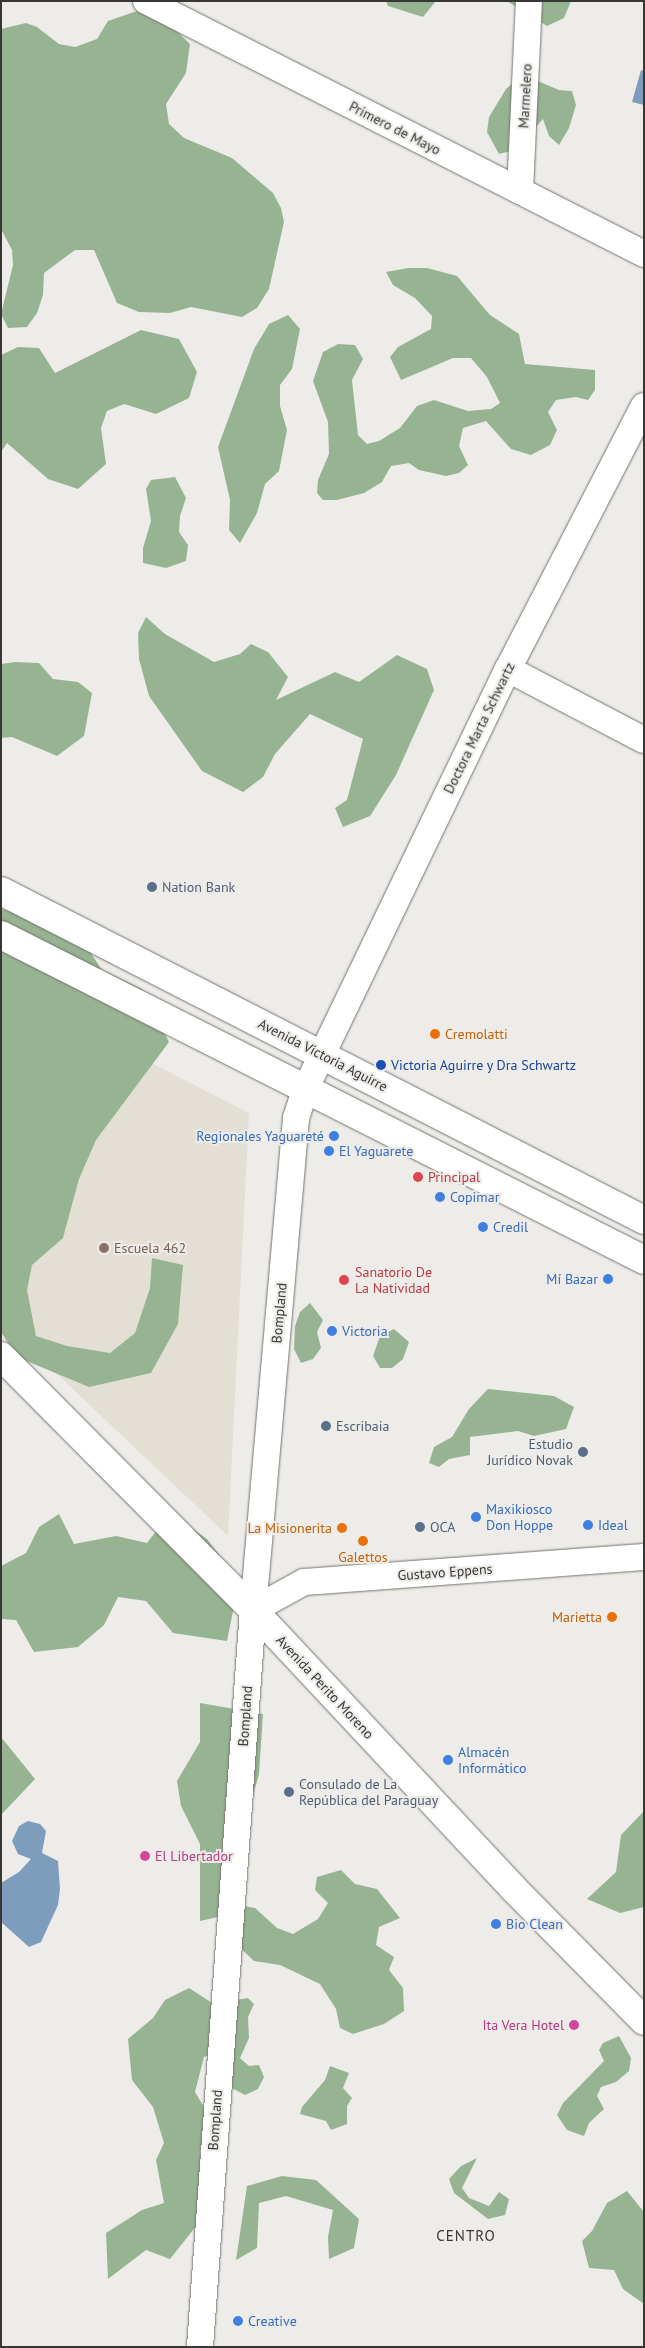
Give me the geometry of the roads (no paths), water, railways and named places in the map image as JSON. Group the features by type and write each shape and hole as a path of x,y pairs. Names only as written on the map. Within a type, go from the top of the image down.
{"main road":[{"name":"Avenida Victoria Aguirre","path":"1,891 644,1220"},
{"path":"1,935 644,1260"},
{"name":"Avenida Perito Moreno","path":"1,1356 253,1610 514,1889 644,2021"}],"street":[{"name":"Primero de Mayo","path":"146,1 644,254"},
{"name":"Marmelero","path":"520,191 529,1"},
{"name":"Doctora Marta Schwartz","path":"306,1088 508,669 644,406"},
{"path":"508,669 644,740"},
{"name":"Bompland","path":"200,2347 253,1610 296,1118 306,1088"},
{"name":"Gustavo Eppens","path":"253,1610 304,1582 644,1557"}],"water":[{"path":"641,70 644,71 644,105 632,102"},
{"path":"28,1821 40,1824 46,1831 42,1853 58,1861 60,1889 58,1905 41,1942 29,1947 1,1922 1,1883 19,1872 31,1859 18,1854 12,1841 19,1826"}],"place":[{"name":"Nation Bank","path":"152,887"},
{"name":"Cremolatti","path":"435,1034"},
{"name":"Victoria Aguirre y Dra Schwartz","path":"381,1065"},
{"name":"Regionales Yaguareté","path":"334,1136"},
{"name":"El Yaguarete","path":"329,1151"},
{"name":"Principal","path":"418,1177"},
{"name":"Copimar","path":"440,1197"},
{"name":"Credil","path":"483,1227"},
{"name":"Escuela 462","path":"104,1248"},
{"name":"Mí Bazar","path":"608,1279"},
{"name":"Sanatorio De La Natividad","path":"344,1280"},
{"name":"Victoria","path":"332,1331"},
{"name":"Escribaia","path":"326,1426"},
{"name":"Estudio Jurídico Novak","path":"583,1452"},
{"name":"Maxikiosco Don Hoppe","path":"476,1517"},
{"name":"Ideal","path":"588,1525"},
{"name":"OCA","path":"420,1527"},
{"name":"La Misionerita","path":"342,1528"},
{"name":"Galettos","path":"363,1541"},
{"name":"Marietta","path":"612,1617"},
{"name":"Almacén Informático","path":"448,1760"},
{"name":"Consulado de La República del Paraguay","path":"289,1792"},
{"name":"El Libertador","path":"145,1856"},
{"name":"Bio Clean","path":"496,1924"},
{"name":"Ita Vera Hotel","path":"574,2025"},
{"name":"Creative","path":"238,2321"}],"district":[{"name":"CENTRO","path":"466,2236"}]}
